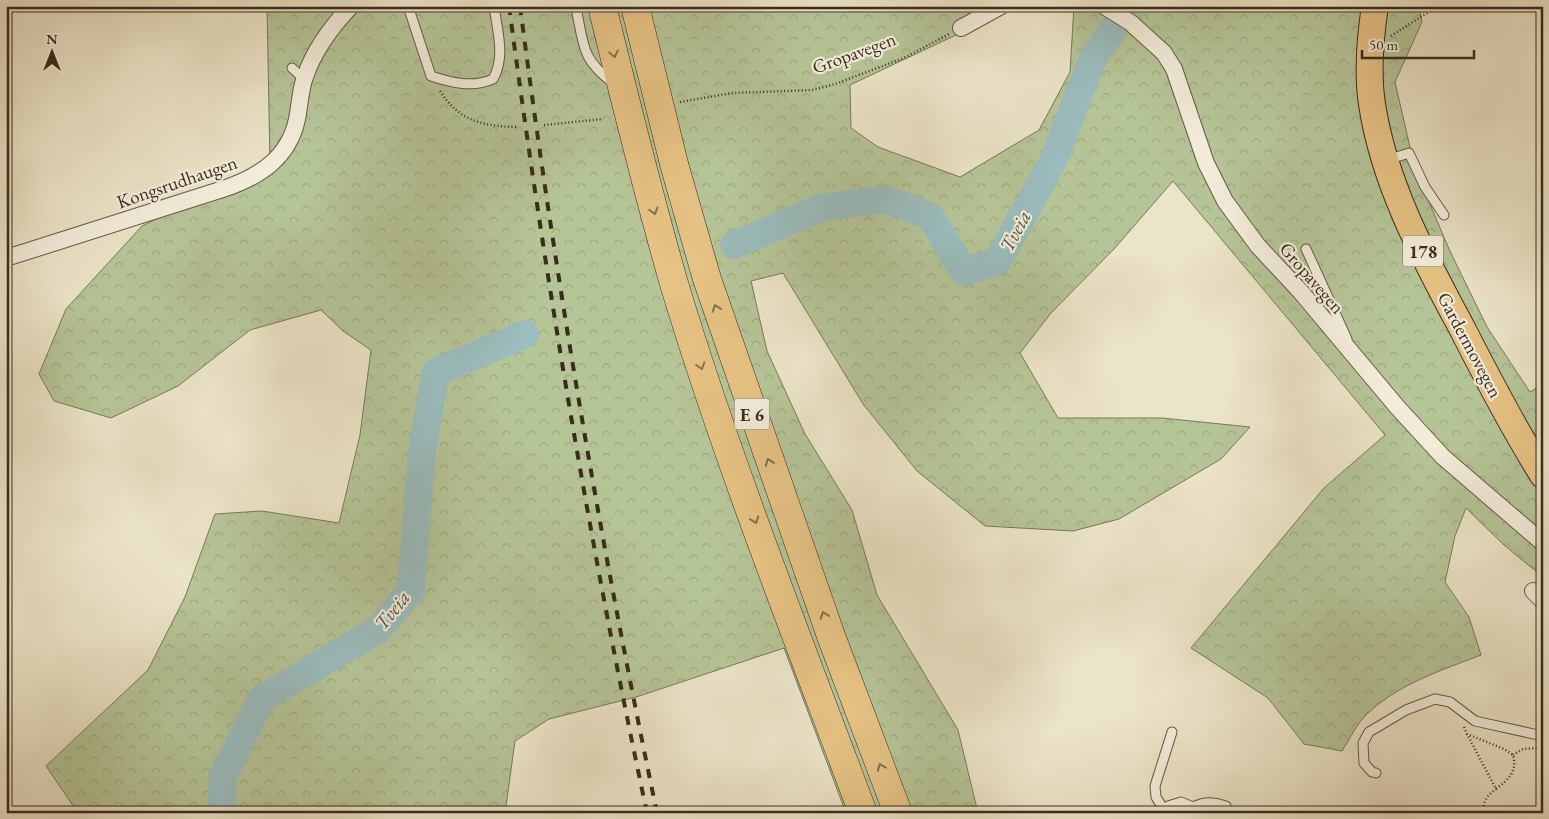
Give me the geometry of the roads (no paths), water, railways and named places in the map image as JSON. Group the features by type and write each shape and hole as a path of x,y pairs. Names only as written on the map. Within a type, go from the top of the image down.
{"highway":[{"name":"E 6","path":"602,6 642,173 673,280 716,412 798,640 864,813"},
{"name":"E 6","path":"635,6 674,164 706,279 828,627 898,813"}],"main road":[{"name":"Gardermovegen","path":"1375,6 1370,41 1369,72 1372,104 1386,161 1399,198 1440,286 1509,418 1543,475"}],"street":[{"name":"Kongsrudhaugen","path":"6,258 223,189 254,176 277,160 291,137 297,120 304,79 321,45 337,21 351,6"},
{"path":"961,28 1001,6"},
{"name":"Gropavegen","path":"1114,13 1164,53 1174,70 1206,163 1225,201 1258,246 1300,291 1348,352 1443,457 1543,543"}],"lane":[{"path":"408,6 431,76 448,82 477,85 493,79 499,65 500,48 494,6"},
{"path":"578,6 577,13 586,55 596,70 622,91"},
{"path":"292,68 304,79"},
{"path":"1386,161 1410,153 1425,188 1444,215"},
{"path":"1306,249 1348,341 1348,352"},
{"path":"1376,773 1372,772 1364,763 1363,743 1369,732 1406,710 1435,699 1450,702 1475,721 1543,736"},
{"path":"1172,732 1156,786 1156,797 1164,812 1168,806 1181,802 1194,810 1206,802 1226,806 1228,813"}],"waterway":[{"name":"Tveia","path":"734,245 820,208 885,199 930,216 964,272 998,261 1054,159 1092,60 1129,6"},
{"name":"Tveia","path":"222,813 222,779 261,699 378,630 411,591 422,451 436,372 525,334"}],"railway":[{"path":"509,6 553,310 570,411 606,612 647,813"},
{"path":"520,6 548,209 598,512 657,813"}]}
